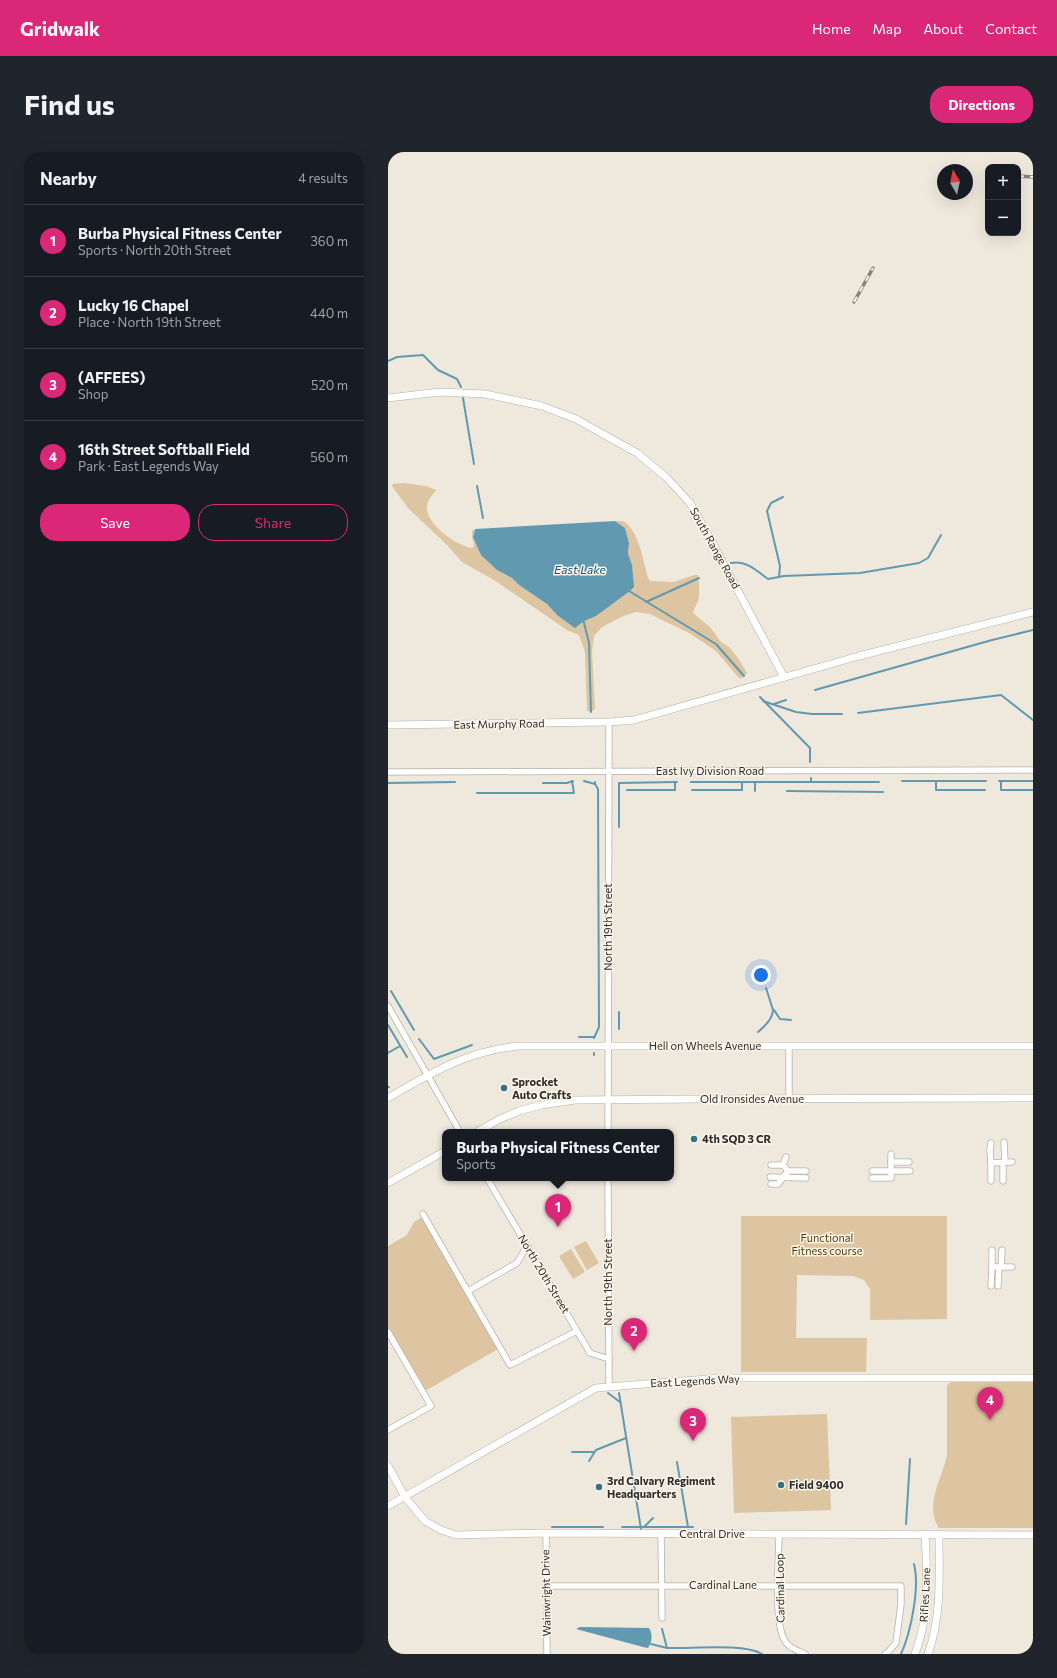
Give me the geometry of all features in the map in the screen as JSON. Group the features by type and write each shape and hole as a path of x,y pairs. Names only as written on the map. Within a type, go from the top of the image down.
{"street":[{"name":"South Range Road","path":"388,398 440,392 485,394 542,406 576,419 638,453 666,477 690,502 784,677"},
{"name":"East Murphy Road","path":"388,725 609,722 634,720 859,656 1033,612"},
{"name":"North 19th Street","path":"608,1129 609,722"},
{"name":"East Ivy Division Road","path":"388,772 1033,770"},
{"path":"388,1006 458,1129"},
{"name":"Hell on Wheels Avenue","path":"388,1098 428,1075 463,1058 492,1050 536,1046 1033,1046"},
{"path":"789,1046 789,1099"},
{"name":"Old Ironsides Avenue","path":"483,1129 509,1115 541,1105 568,1101 608,1099 1033,1098"},
{"path":"1003,1181 1004,1142"},
{"path":"991,1143 991,1181"},
{"path":"388,1183 442,1153"},
{"path":"872,1178 891,1178 891,1154"},
{"path":"783,1165 786,1157"},
{"path":"891,1162 909,1162"},
{"path":"991,1163 1012,1162"},
{"path":"771,1165 783,1165"},
{"path":"783,1165 788,1171"},
{"path":"788,1171 806,1171"},
{"path":"771,1184 778,1184 788,1171"},
{"path":"872,1171 910,1171"},
{"path":"770,1177 806,1178"},
{"name":"North 20th Street","path":"489,1181 590,1353 609,1359"},
{"name":"North 19th Street","path":"608,1181 610,1386"},
{"path":"423,1214 510,1365 577,1331"},
{"path":"468,1291 517,1263 527,1246"},
{"path":"991,1286 992,1250"},
{"path":"998,1286 1002,1250"},
{"path":"992,1267 1012,1267"},
{"path":"388,1430 431,1406 389,1335"},
{"name":"East Legends Way","path":"388,1506 590,1390 596,1388 720,1378 1033,1378"},
{"name":"Central Drive","path":"388,1466 405,1497 425,1522 456,1535 546,1533 1033,1534"},
{"name":"Wainwright Drive","path":"546,1533 547,1654"},
{"path":"661,1533 662,1618"},
{"name":"Cardinal Loop","path":"779,1534 779,1623 785,1641 794,1650 805,1654"},
{"name":"Rifles Lane","path":"915,1654 922,1632 926,1611 925,1534"},
{"name":"Rifles Lane","path":"928,1654 935,1631 939,1603 939,1534"},
{"name":"Cardinal Lane","path":"546,1586 901,1586 901,1604 896,1643 885,1654"}],"green space":[{"path":"403,483 426,486 436,490 428,502 428,513 436,527 443,533 458,543 472,548 474,546 472,531 475,529 473,537 497,570 512,578 519,585 547,604 557,615 584,621 596,615 630,591 632,565 628,553 629,543 625,528 615,521 626,523 635,535 638,542 650,581 674,582 698,575 699,599 693,613 711,628 720,641 730,648 747,673 742,678 739,678 716,651 691,634 650,614 636,612 623,616 602,627 594,636 592,651 595,709 591,712 587,711 585,652 579,635 567,630 494,580 462,562 447,545 408,508 392,486 393,484"},
{"name":"Functional Fitness course","path":"741,1216 947,1216 947,1319 870,1320 870,1289 864,1280 853,1276 797,1275 796,1338 867,1338 866,1372 741,1372"},
{"path":"422,1217 498,1349 425,1391 388,1328 388,1246 407,1235 414,1222"},
{"path":"586,1241 599,1263 587,1270 574,1247"},
{"path":"571,1249 585,1272 573,1279 559,1256"},
{"path":"951,1382 1033,1382 1033,1528 939,1528 933,1510 936,1492 947,1456 947,1385"},
{"name":"Field 9400","path":"827,1414 831,1510 734,1513 731,1417"}],"water":[{"name":"East Lake","path":"615,521 625,528 629,543 628,553 632,565 634,587 596,616 584,621 575,628 557,615 547,604 519,585 512,578 497,570 481,555 473,537 475,529"},
{"path":"580,1627 649,1628 651,1633 651,1641 648,1648 576,1629"}],"waterway":[{"path":"388,361 397,357 423,355 438,370 457,379 461,387"},
{"path":"463,398 474,464"},
{"path":"477,486 483,518"},
{"path":"779,577 780,566 767,511 771,503 783,497"},
{"path":"731,563 736,562 746,564 768,579 784,576 860,573 919,563 928,558 941,535"},
{"path":"646,602 699,578"},
{"path":"629,591 716,644 744,676"},
{"path":"583,619 589,643 591,712"},
{"path":"815,690 992,640 1033,630"},
{"path":"858,713 1001,695 1033,720"},
{"path":"760,697 810,748 810,762"},
{"path":"774,704 786,700"},
{"path":"763,701 796,712 812,714 842,714"},
{"path":"691,782 811,782 811,778"},
{"path":"477,793 574,793 572,781"},
{"path":"543,783 567,783 573,781"},
{"path":"584,781 595,784 595,782"},
{"path":"902,781 986,781"},
{"path":"936,781 936,790 985,790"},
{"path":"999,781 1033,781"},
{"path":"1001,781 1001,790 1033,790"},
{"path":"388,783 455,782"},
{"path":"627,790 675,790 675,782"},
{"path":"619,827 619,783 677,782"},
{"path":"692,790 742,790 742,782"},
{"path":"755,782 755,791"},
{"path":"811,782 879,782"},
{"path":"594,1038 599,1027 598,789 595,784"},
{"path":"787,791 883,792"},
{"path":"758,1032 768,1022 773,1013 766,988"},
{"path":"391,991 414,1030"},
{"path":"774,1010 780,1019 791,1020"},
{"path":"619,1012 619,1029"},
{"path":"388,1025 407,1057"},
{"path":"579,1037 594,1037"},
{"path":"419,1039 434,1059 472,1045"},
{"path":"388,1053 400,1046"},
{"path":"608,1393 620,1402"},
{"path":"619,1393 641,1529"},
{"path":"589,1461 596,1450 626,1438"},
{"path":"572,1452 594,1452"},
{"path":"906,1524 910,1459"},
{"path":"677,1462 688,1527"},
{"path":"644,1527 653,1518"},
{"path":"552,1527 603,1527"},
{"path":"622,1527 693,1527"},
{"path":"901,1654 905,1645 914,1609 916,1585 914,1564"},
{"path":"662,1629 667,1648 716,1647 743,1649 762,1654"},
{"path":"651,1644 667,1648"}],"railway":[{"path":"1021,176 1033,177"},
{"path":"854,302 873,268"}],"place":[{"name":"Sprocket Auto Crafts","path":"504,1088"},
{"name":"4th SQD 3 CR","path":"694,1139"},
{"name":"Burba Physical Fitness Center","path":"558,1227"},
{"name":"Lucky 16 Chapel","path":"634,1351"},
{"name":"16th Street Softball Field","path":"990,1420"},
{"name":"(AFFEES)","path":"693,1441"},
{"name":"Field 9400","path":"781,1485"},
{"name":"3rd Calvary Regiment Headquarters","path":"599,1487"}]}
